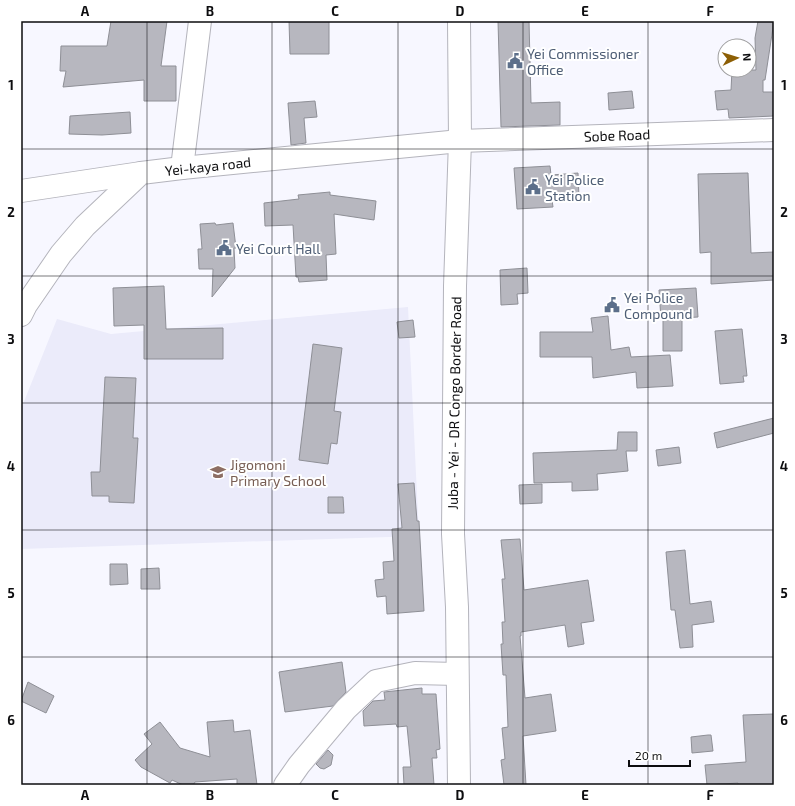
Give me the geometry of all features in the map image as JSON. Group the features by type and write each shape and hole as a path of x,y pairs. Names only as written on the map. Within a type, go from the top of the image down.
{"main road":[{"path":"182,168 200,21"},
{"name":"Juba - Yei - DR Congo Border Road","path":"459,21 460,141 455,286 452,534 457,607 459,785"},
{"name":"Sobe Road","path":"460,141 774,130"},
{"name":"Yei-kaya road","path":"21,191 182,168 460,141"},
{"path":"21,315 26,305 61,254 85,226 141,174"},
{"path":"285,785 299,765 346,709 376,681 415,673 457,674"}],"shaded area":[{"name":"Jigomoni Primary School","path":"408,307 419,536 21,549 21,409 57,319 111,334"}],"building":[{"path":"111,21 167,21 161,66 176,66 176,101 144,101 144,80 63,87 66,71 60,71 61,46 107,46"},
{"path":"289,21 329,21 329,54 290,54"},
{"name":"Yei Commissioner Office","path":"498,21 529,21 531,103 560,102 560,125 501,127"},
{"path":"758,21 774,21 765,80 763,80 763,92 774,92 774,116 729,118 728,109 717,110 715,91 731,90 732,78 757,78 757,38 755,38"},
{"path":"632,91 634,108 609,110 608,93"},
{"path":"315,101 317,117 304,118 306,143 291,145 288,103"},
{"path":"130,112 131,133 102,135 69,134 70,116"},
{"name":"Yei Police Station","path":"550,166 551,175 578,173 579,198 552,200 553,207 517,209 514,168"},
{"path":"748,173 751,253 774,252 774,280 711,284 711,252 700,253 698,174"},
{"path":"330,192 330,195 376,201 374,220 334,214 336,254 326,255 327,280 299,282 298,277 296,277 293,225 265,226 264,203 299,199 298,195"},
{"path":"215,223 216,225 233,223 236,248 234,248 235,268 212,297 213,269 199,269 198,249 202,249 200,224"},
{"path":"527,268 528,293 517,294 518,304 501,305 500,270"},
{"path":"164,286 166,329 223,328 223,359 144,359 144,325 114,326 113,288"},
{"path":"696,288 698,317 682,318 682,351 663,351 663,319 661,319 659,290"},
{"path":"608,316 611,350 629,347 631,357 670,355 673,386 637,388 636,372 593,378 592,357 540,357 540,332 593,332 591,318"},
{"path":"413,320 415,337 399,338 397,322"},
{"path":"742,329 747,376 743,376 744,382 720,384 715,331"},
{"path":"313,344 342,348 334,411 341,412 337,444 331,443 328,464 299,460"},
{"path":"105,377 136,378 133,438 138,438 134,503 109,502 109,496 92,496 91,472 100,472"},
{"path":"774,418 774,433 717,448 714,433"},
{"path":"618,432 637,432 637,451 626,451 628,471 597,474 598,490 572,491 572,482 534,483 533,453 617,450"},
{"path":"679,447 681,463 658,466 656,450"},
{"path":"414,483 417,521 419,521 424,611 387,614 386,596 377,597 375,580 384,579 383,562 394,561 392,529 402,528 398,484"},
{"path":"542,484 542,503 520,504 519,485"},
{"path":"328,497 343,497 344,513 328,513"},
{"path":"520,539 524,590 588,580 594,621 581,623 584,644 568,647 565,625 521,632 520,636 525,698 551,694 556,731 523,736 526,785 504,785 501,760 505,759 502,728 508,727 506,675 503,675 501,644 503,644 502,622 505,622 502,579 505,579 501,540"},
{"path":"685,550 690,604 711,601 714,622 692,625 693,647 680,648 675,610 671,610 666,552"},
{"path":"110,564 127,564 128,584 110,585"},
{"path":"159,568 160,589 141,589 141,569"},
{"path":"342,662 346,692 333,706 285,712 279,672"},
{"path":"28,682 54,696 46,713 21,701"},
{"path":"422,688 422,694 436,694 440,749 436,750 437,758 432,758 434,785 404,785 403,767 411,767 407,726 397,727 396,724 364,726 363,711 373,701 385,700 384,692"},
{"path":"774,714 774,785 738,785 738,783 707,785 705,765 746,762 743,715"},
{"path":"233,720 234,732 250,730 257,785 237,785 237,779 195,782 193,785 183,785 172,780 170,783 141,767 135,760 152,744 144,734 160,722 180,748 210,757 207,722"},
{"path":"711,735 713,751 692,753 691,737"},
{"path":"328,750 333,755 331,765 324,769 320,768 316,764"}],"place":[{"name":"Yei Commissioner Office","path":"515,61"},
{"name":"Yei Police Station","path":"533,187"},
{"name":"Yei Court Hall","path":"224,248"},
{"name":"Yei Police Compound","path":"612,305"},
{"name":"Jigomoni Primary School","path":"218,472"}]}
